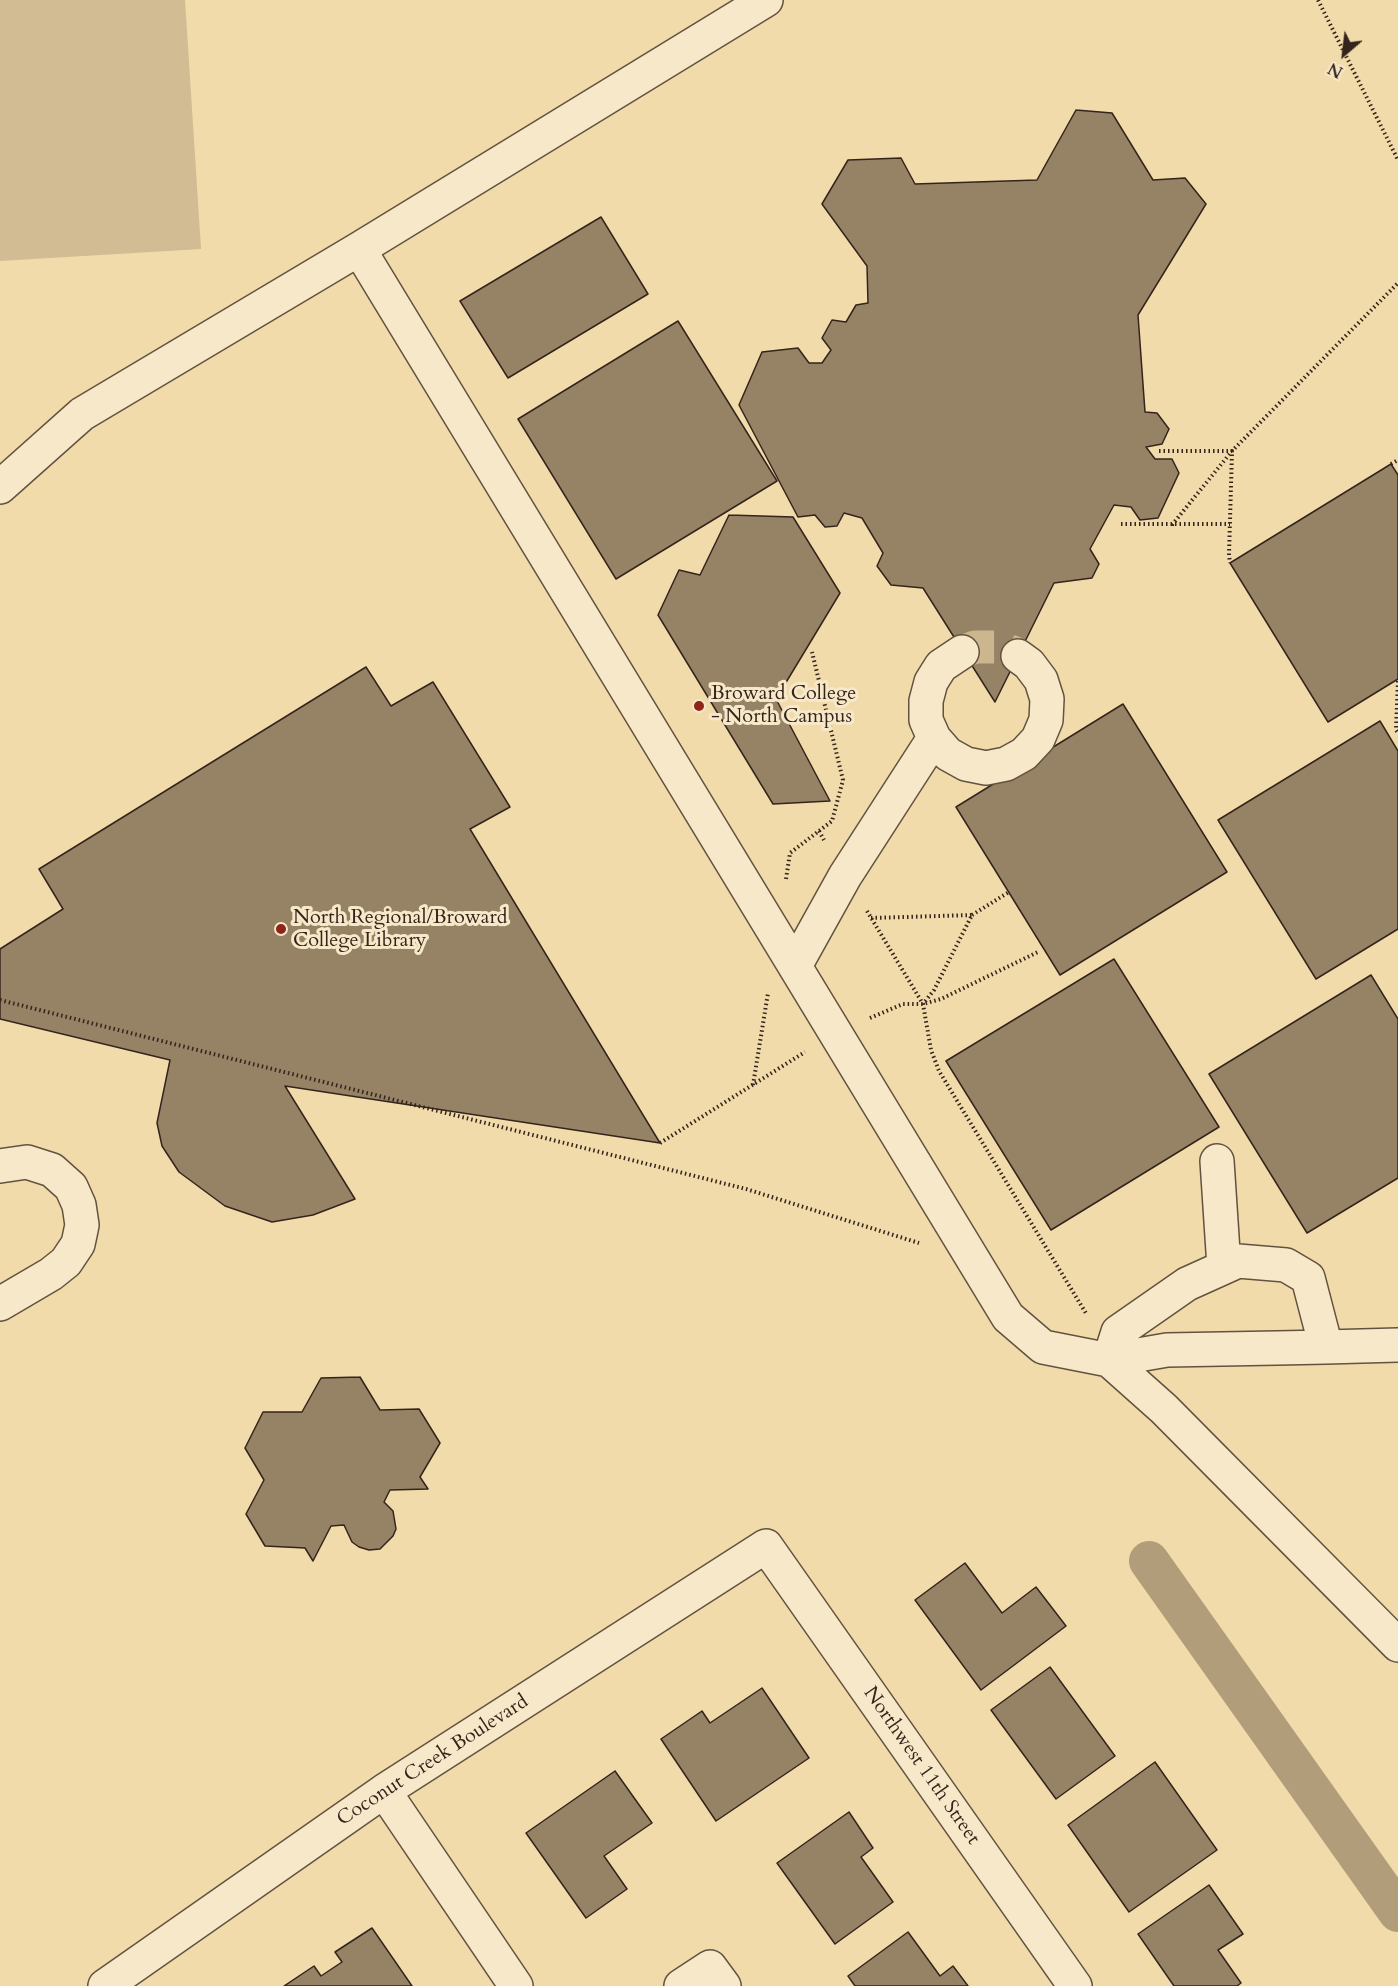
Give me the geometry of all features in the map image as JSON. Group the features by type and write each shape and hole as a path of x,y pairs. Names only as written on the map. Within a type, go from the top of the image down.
{"street":[{"path":"0,487 82,414 359,249 766,0"},
{"path":"359,249 1008,1317 1043,1347 1109,1360 1167,1350 1398,1345"},
{"path":"962,652 941,666 931,682 926,701 927,720 934,738 948,754 966,764 986,768 1006,764 1024,754 1038,739 1046,720 1047,699 1041,680 1029,664 1018,656"},
{"path":"795,966 845,876 934,738"},
{"path":"1217,1161 1224,1267"},
{"path":"0,1166 27,1162 52,1170 71,1187 79,1205 82,1225 78,1244 66,1262 51,1274 0,1304"},
{"path":"1109,1360 1118,1332 1187,1284 1238,1261 1286,1265 1308,1278 1326,1347"},
{"path":"0,1276 28,1281 51,1274"},
{"path":"1109,1360 1164,1409 1398,1645"},
{"name":"Coconut Creek Boulevard","path":"105,1986 384,1791 766,1546"},
{"name":"Northwest 11th Street","path":"766,1546 1075,1986"},
{"path":"384,1791 515,1986"},
{"path":"681,1986 710,1967 723,1986"}],"path":[{"path":"1318,0 1398,160"},
{"path":"1173,525 1232,451 1398,284"},
{"path":"1159,451 1232,451"},
{"path":"1230,563 1232,451"},
{"path":"1391,464 1398,460"},
{"path":"1121,524 1230,524"},
{"path":"753,1084 790,853 832,821 843,780 812,652"},
{"path":"1398,681 1396,730 1398,733"},
{"path":"819,831 923,1004 931,1050 939,1071 1093,1324"},
{"path":"871,918 972,915 1009,892"},
{"path":"923,1004 934,990 972,915"},
{"path":"0,999 746,1189 974,1260"}],"shaded area":[{"path":"0,0 185,0 201,249 0,261"}],"building":[{"path":"1076,110 1112,113 1153,180 1185,178 1206,204 1138,315 1145,412 1157,413 1169,429 1162,444 1146,447 1155,459 1172,459 1179,473 1158,518 1140,520 1131,507 1114,505 1090,549 1099,564 1092,578 1054,583 995,702 923,588 891,585 877,566 883,553 862,518 844,513 837,526 825,527 815,515 798,517 739,405 762,352 798,348 809,363 822,363 831,350 822,338 832,320 846,322 856,305 868,303 867,266 822,204 848,160 901,158 915,184 1037,180"},
{"path":"601,217 648,294 508,378 460,301"},
{"path":"678,321 777,481 616,579 518,419"},
{"path":"1391,464 1398,475 1398,679 1328,722 1230,563"},
{"path":"729,515 793,517 840,593 776,699 830,801 773,804 658,615 679,570 700,575"},
{"name":"North Regional/Broward College Library","path":"366,667 391,706 433,682 510,807 470,829 660,1143 285,1086 355,1199 313,1215 272,1222 225,1206 179,1172 162,1146 157,1123 170,1060 0,1019 0,949 63,909 39,869"},
{"path":"1123,704 1227,872 1060,975 956,807"},
{"path":"1380,721 1398,751 1398,929 1316,979 1218,820"},
{"path":"1114,959 1219,1127 1051,1230 946,1061"},
{"path":"1371,975 1398,1019 1398,1178 1307,1233 1209,1074"},
{"path":"360,1377 380,1410 419,1409 440,1443 420,1477 428,1489 390,1490 384,1502 393,1511 396,1529 393,1536 380,1549 369,1550 359,1547 352,1542 344,1525 331,1526 313,1561 305,1548 265,1546 246,1514 264,1480 245,1448 263,1412 302,1412 321,1378"},
{"path":"965,1563 1002,1613 1036,1587 1066,1626 981,1690 915,1600"},
{"path":"1050,1667 1115,1756 1056,1799 991,1710"},
{"path":"762,1688 809,1758 716,1821 661,1739 702,1711 710,1723"},
{"path":"1155,1762 1217,1850 1129,1912 1068,1825"},
{"path":"615,1771 652,1823 604,1856 627,1889 586,1918 526,1833"},
{"path":"849,1812 873,1848 861,1857 893,1902 835,1944 777,1863"},
{"path":"1209,1885 1243,1934 1218,1950 1241,1983 1237,1986 1174,1986 1138,1934"},
{"path":"372,1928 412,1986 284,1986 314,1966 321,1976 342,1962 335,1952"},
{"path":"908,1932 940,1976 953,1966 968,1986 855,1986 848,1976"}],"waterway":[{"path":"1149,1561 1398,1912"}],"tunnel":[{"path":"962,652 975,647 995,647 1013,652 1018,656"}],"place":[{"name":"Broward College - North Campus","path":"699,706"},
{"name":"North Regional/Broward College Library","path":"281,929"}]}
